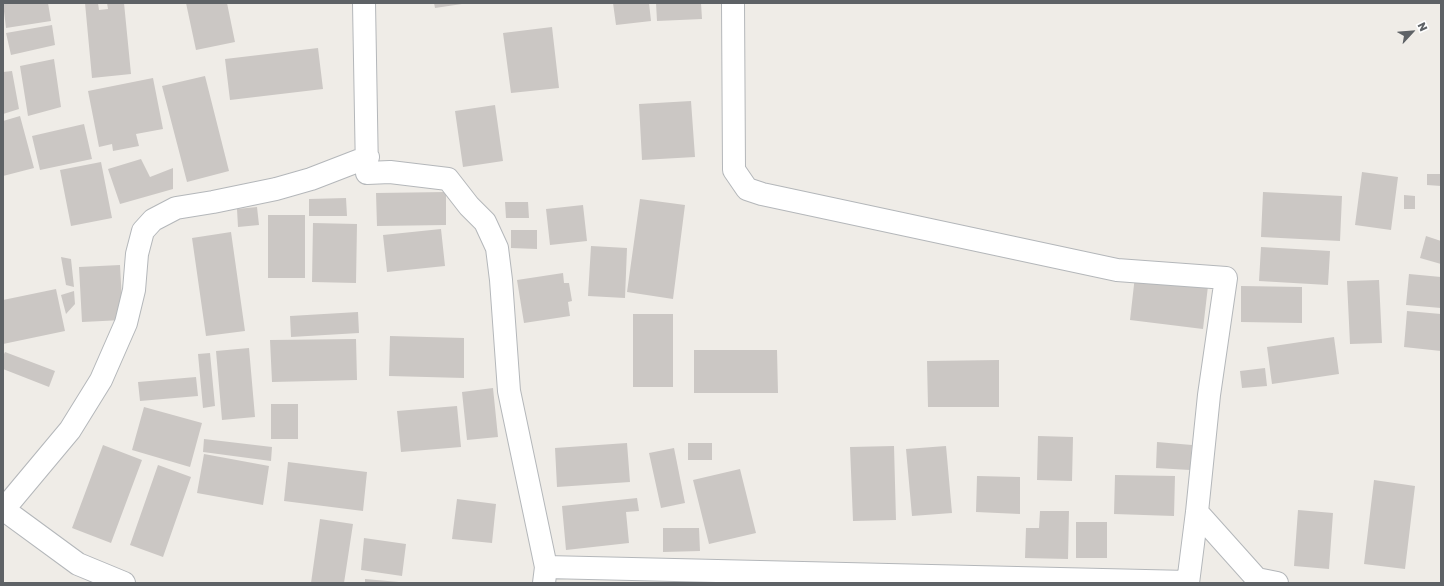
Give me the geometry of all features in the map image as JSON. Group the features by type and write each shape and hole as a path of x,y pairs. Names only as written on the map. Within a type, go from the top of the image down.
{"street":[{"path":"364,3 365,98 368,158 367,173 390,172 448,179 469,206 485,222 497,248 501,280 509,391 545,575 1188,582 1209,395 1226,278 1117,270 762,194 747,189 734,170 732,3"},
{"path":"124,583 78,564 4,509 70,430 100,380 126,323 134,290 137,254 143,231 153,220 176,208 276,189 311,179 368,158"},
{"path":"1197,512 1257,579 1277,583"}],"building":[{"path":"3,3 48,3 51,21 6,28"},
{"path":"85,3 98,3 99,10 108,9 107,3 124,3 131,74 92,78"},
{"path":"186,3 227,3 235,42 196,50"},
{"path":"434,3 462,3 462,4 435,8"},
{"path":"613,3 649,3 651,21 616,25"},
{"path":"656,3 701,3 702,19 657,21"},
{"path":"52,25 55,45 11,55 6,33"},
{"path":"552,27 559,88 511,93 503,33"},
{"path":"318,48 323,89 230,100 225,59"},
{"path":"54,59 61,107 28,116 20,66"},
{"path":"12,71 19,109 3,114 3,72"},
{"path":"205,76 229,171 187,182 162,86"},
{"path":"153,78 163,129 136,134 139,146 113,151 112,144 99,147 88,91"},
{"path":"691,101 695,157 642,160 639,104"},
{"path":"495,105 503,161 463,167 455,111"},
{"path":"20,116 34,168 3,176 3,121"},
{"path":"84,124 92,159 40,170 32,136"},
{"path":"141,159 150,177 173,168 173,189 120,204 108,169"},
{"path":"101,162 112,218 71,226 60,170"},
{"path":"1362,172 1398,177 1391,230 1355,225"},
{"path":"1427,174 1441,174 1441,186 1427,185"},
{"path":"446,192 446,225 377,226 376,193"},
{"path":"1263,192 1342,196 1340,241 1261,237"},
{"path":"1404,195 1415,196 1415,209 1404,209"},
{"path":"346,198 347,216 309,216 309,199"},
{"path":"640,199 685,205 673,299 627,292"},
{"path":"505,202 528,202 529,218 506,218"},
{"path":"583,205 587,241 550,245 546,209"},
{"path":"257,207 259,225 238,227 237,209"},
{"path":"268,215 305,215 305,278 268,278"},
{"path":"313,223 357,224 356,283 312,282"},
{"path":"441,229 445,266 387,272 383,235"},
{"path":"511,230 537,230 537,249 511,248"},
{"path":"231,232 245,331 206,336 192,238"},
{"path":"1426,236 1441,241 1441,264 1420,258"},
{"path":"591,246 627,248 625,298 588,296"},
{"path":"1261,247 1330,251 1328,285 1259,281"},
{"path":"61,257 71,259 74,287 66,285"},
{"path":"120,265 123,320 82,322 79,267"},
{"path":"563,273 564,283 569,283 572,301 568,302 570,316 524,323 517,280"},
{"path":"1409,274 1441,277 1441,308 1406,305"},
{"path":"1135,276 1208,286 1203,329 1130,320"},
{"path":"1379,280 1382,343 1350,344 1347,281"},
{"path":"1241,286 1302,287 1302,323 1241,322"},
{"path":"56,289 65,331 3,344 3,300"},
{"path":"74,291 75,304 66,314 61,295"},
{"path":"1407,311 1441,314 1441,351 1404,347"},
{"path":"358,312 359,333 291,337 290,316"},
{"path":"633,314 673,314 673,387 633,387"},
{"path":"390,336 464,338 464,378 389,376"},
{"path":"1334,337 1339,374 1272,384 1267,347"},
{"path":"356,339 357,380 272,382 270,340"},
{"path":"249,348 255,417 222,420 216,351"},
{"path":"694,350 777,350 778,393 694,393"},
{"path":"5,352 55,371 49,387 3,369 3,356"},
{"path":"210,353 215,406 203,408 198,354"},
{"path":"999,360 999,407 928,407 927,361"},
{"path":"1265,368 1267,386 1242,388 1240,371"},
{"path":"196,377 198,396 140,401 138,382"},
{"path":"493,388 498,437 467,440 462,392"},
{"path":"271,404 298,404 298,439 271,439"},
{"path":"457,406 461,447 401,452 397,411"},
{"path":"144,407 202,423 190,467 132,450"},
{"path":"1038,436 1073,437 1072,481 1037,480"},
{"path":"204,439 272,447 271,461 203,452"},
{"path":"1157,442 1192,445 1190,470 1156,468"},
{"path":"627,443 630,482 557,487 555,448"},
{"path":"688,443 712,443 712,460 688,460"},
{"path":"103,445 142,460 111,543 72,528"},
{"path":"894,446 896,520 853,521 850,447"},
{"path":"946,446 952,513 912,516 906,449"},
{"path":"674,448 685,503 661,508 649,453"},
{"path":"204,454 269,466 263,505 197,493"},
{"path":"288,462 367,472 363,511 284,501"},
{"path":"158,465 191,477 163,557 130,545"},
{"path":"740,469 756,533 709,544 693,480"},
{"path":"1115,475 1175,476 1174,516 1114,514"},
{"path":"977,476 1020,477 1020,514 976,512"},
{"path":"1374,480 1415,486 1405,569 1364,564"},
{"path":"637,498 639,511 626,512 629,543 566,550 562,506"},
{"path":"457,499 496,504 492,543 452,539"},
{"path":"1298,510 1333,513 1329,569 1294,566"},
{"path":"1040,511 1069,511 1068,559 1025,558 1026,528 1039,528"},
{"path":"320,519 353,524 344,583 311,583"},
{"path":"1076,522 1107,522 1107,558 1076,558"},
{"path":"663,528 699,528 700,551 663,552"},
{"path":"364,538 406,544 402,576 361,570"},
{"path":"365,579 399,582 399,583 365,583"},
{"path":"683,579 732,579 732,583 683,583"}]}
